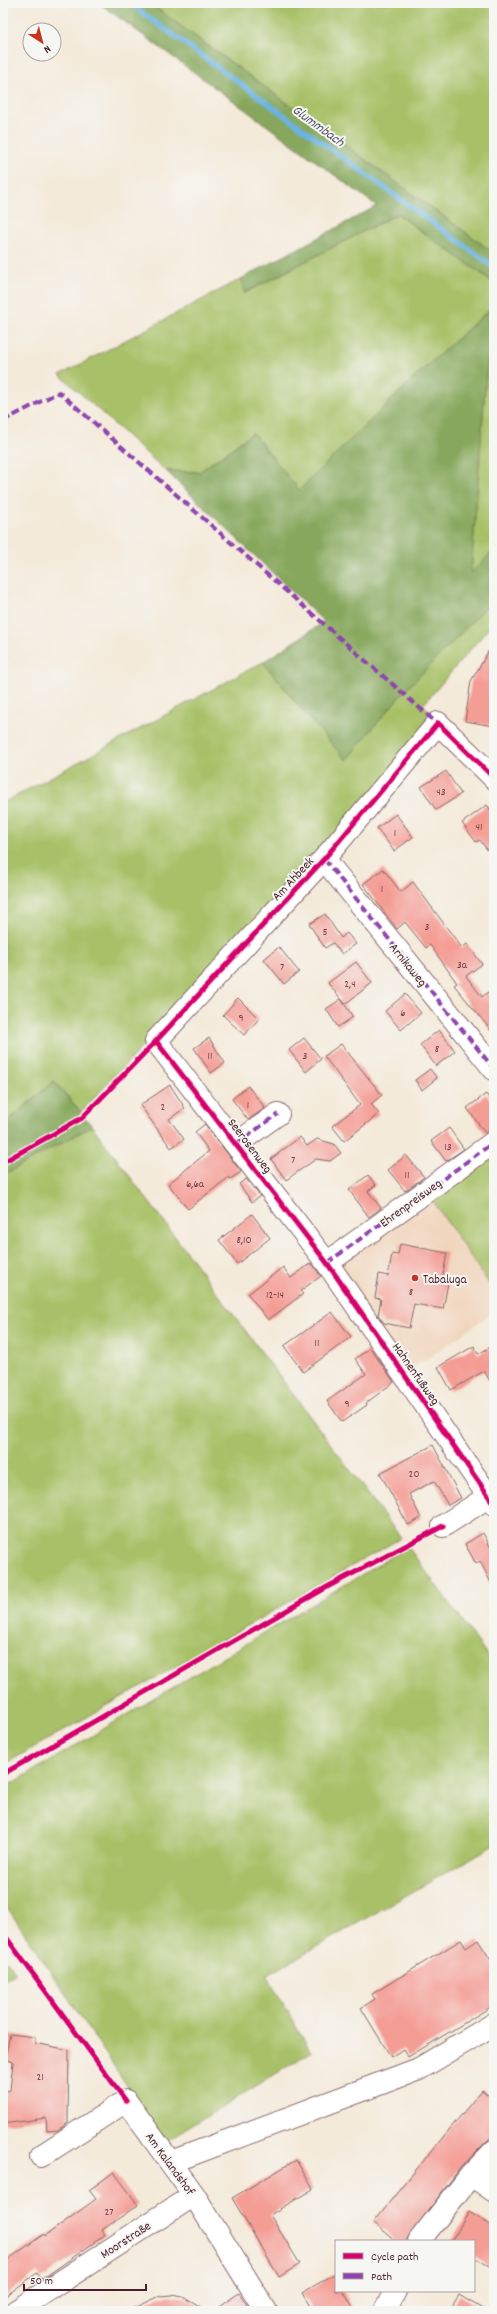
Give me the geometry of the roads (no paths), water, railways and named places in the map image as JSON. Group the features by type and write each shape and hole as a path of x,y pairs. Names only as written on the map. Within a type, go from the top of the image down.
{"street":[{"name":"Am Ahbeek","path":"156,1041 324,859 438,723 494,778"},
{"name":"Arnikaweg","path":"324,859 494,1070"},
{"name":"Seerosenweg","path":"156,1041 327,1263"},
{"name":"Seerosenweg","path":"236,1144 278,1114"},
{"name":"Ehrenpreisweg","path":"327,1263 494,1142"},
{"name":"Hahnenfußweg","path":"327,1263 492,1498"},
{"path":"443,1526 492,1498"},
{"path":"171,2162 419,2069 494,2024"},
{"name":"Am Kalandshof","path":"42,2156 126,2101 194,2195 266,2311"},
{"path":"420,2240 471,2174 494,2150"},
{"path":"471,2174 494,2191"},
{"name":"Moorstraße","path":"16,2311 194,2195"},
{"path":"385,2311 394,2292"}],"waterway":[{"name":"Glummbach","path":"129,3 494,267"}],"place":[{"name":"Tabaluga","path":"415,1278"}]}
